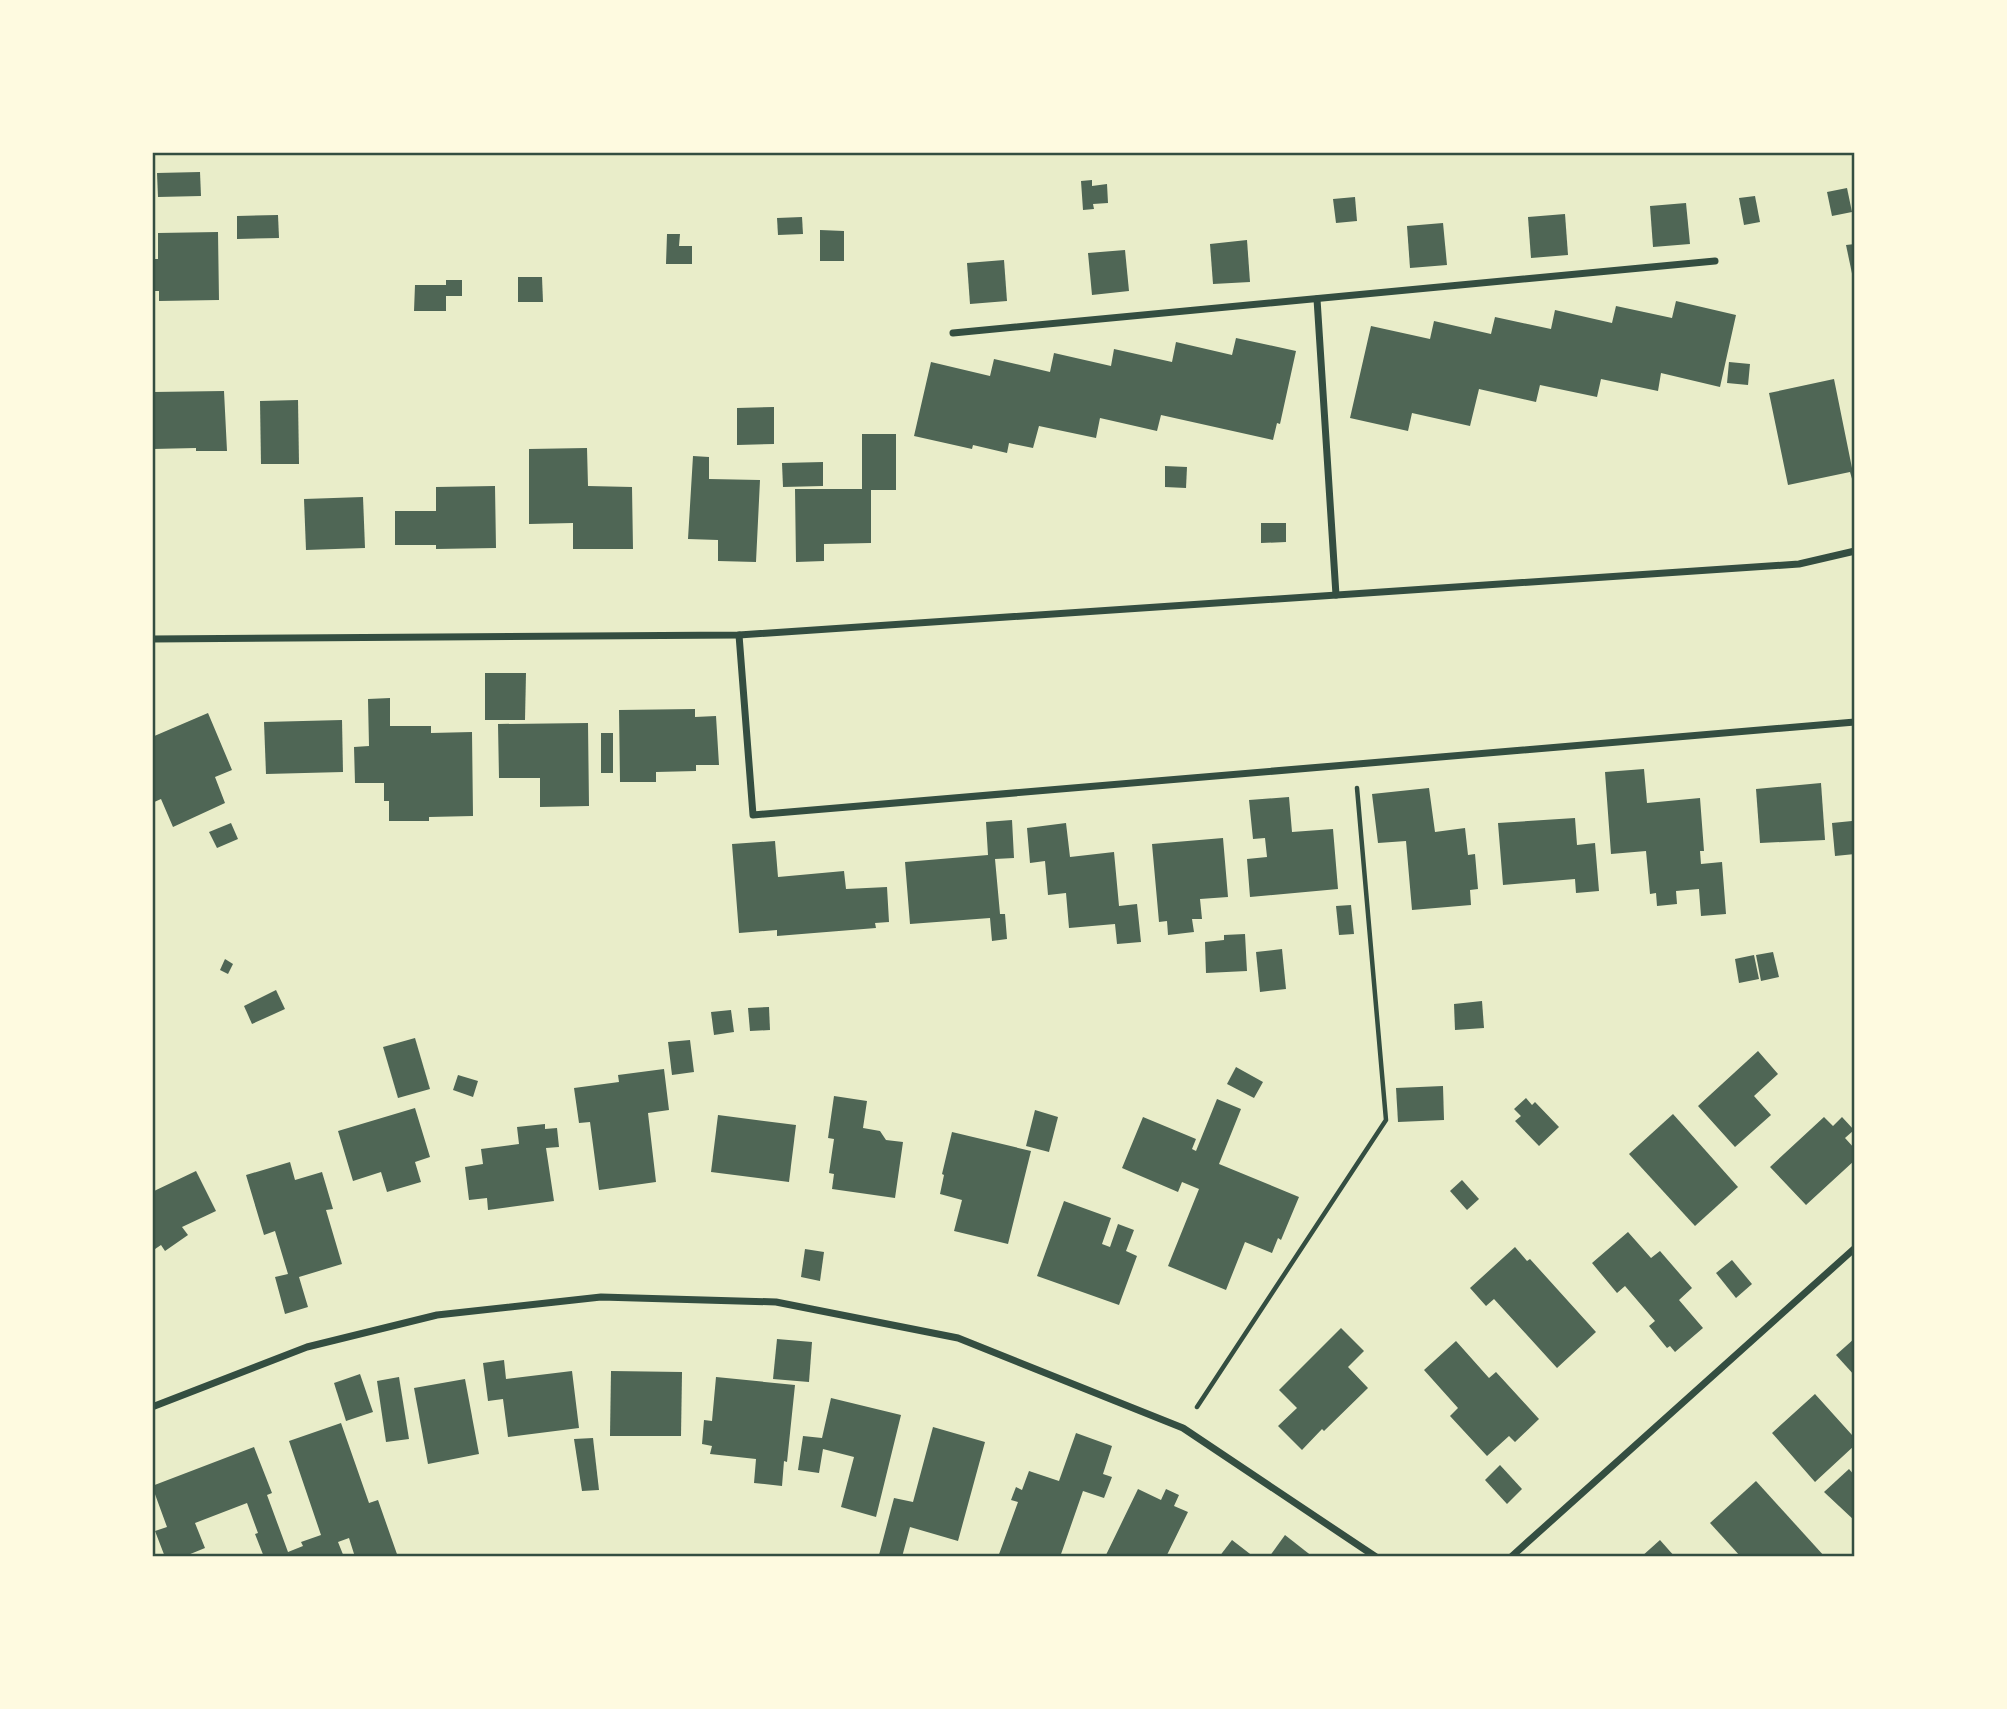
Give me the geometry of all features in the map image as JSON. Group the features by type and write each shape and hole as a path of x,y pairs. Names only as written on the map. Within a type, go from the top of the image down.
{"street":[{"path":"953,333 1715,261"},
{"path":"1317,299 1336,595"},
{"path":"152,639 739,635 1799,564 1855,551"},
{"path":"739,635 753,815 1855,722"},
{"path":"1511,1557 1855,1248"},
{"path":"152,1407 307,1347 437,1315 601,1297 776,1302 958,1338 1183,1428 1376,1557"}],"path":[{"path":"1183,1428 1386,1120 1355,764"}],"building":[{"path":"200,172 201,196 158,197 157,173"},
{"path":"1092,180 1092,186 1107,184 1108,203 1093,204 1094,209 1083,210 1081,181"},
{"path":"1847,188 1852,212 1832,216 1827,192"},
{"path":"1755,196 1760,222 1744,225 1739,198"},
{"path":"1355,197 1357,221 1336,223 1333,199"},
{"path":"1686,203 1690,244 1653,247 1650,206"},
{"path":"1565,214 1568,255 1531,258 1528,217"},
{"path":"278,215 279,238 237,239 237,216"},
{"path":"802,217 803,234 778,235 777,218"},
{"path":"1443,223 1447,265 1410,268 1407,226"},
{"path":"820,230 844,231 844,261 820,261"},
{"path":"218,232 219,300 159,301 159,291 152,291 152,259 158,259 158,233"},
{"path":"667,234 680,234 679,246 692,246 692,264 666,264"},
{"path":"1247,240 1250,282 1213,284 1210,244"},
{"path":"1855,244 1855,283 1854,283 1846,245"},
{"path":"1125,250 1129,291 1092,295 1088,253"},
{"path":"1004,260 1007,301 970,304 967,263"},
{"path":"518,277 542,277 543,302 518,302"},
{"path":"446,280 462,280 462,296 446,296 446,311 414,311 415,285 446,285"},
{"path":"1676,301 1736,315 1720,387 1661,373 1658,391 1601,379 1597,397 1540,385 1536,402 1479,389 1470,426 1412,413 1408,431 1350,418 1371,326 1430,339 1434,321 1491,334 1495,317 1551,329 1555,310 1612,323 1616,306 1672,318"},
{"path":"1236,338 1296,351 1280,424 1277,423 1273,440 1161,415 1157,431 1100,418 1096,438 1039,426 1033,448 1009,443 1007,453 973,445 972,449 914,436 931,362 990,376 994,359 1050,372 1054,353 1111,366 1114,349 1172,362 1176,342 1232,355"},
{"path":"1729,362 1750,364 1748,385 1727,383"},
{"path":"1834,379 1852,468 1855,467 1855,489 1850,472 1788,485 1769,393"},
{"path":"224,391 227,451 196,451 196,448 153,449 153,392"},
{"path":"298,400 299,464 261,464 260,401"},
{"path":"774,407 774,444 737,445 737,408"},
{"path":"862,434 896,434 896,490 871,490 871,543 824,544 824,561 796,562 795,489 862,489"},
{"path":"587,448 588,486 632,487 633,549 573,549 573,523 529,524 529,449"},
{"path":"693,456 709,457 709,479 760,480 756,562 718,561 718,540 688,539"},
{"path":"823,462 823,486 783,487 782,463"},
{"path":"1165,466 1187,467 1186,488 1165,487"},
{"path":"495,486 496,548 436,549 436,545 395,545 395,511 436,511 436,487"},
{"path":"363,497 365,548 306,550 304,499"},
{"path":"1261,523 1286,523 1286,542 1261,543"},
{"path":"485,673 526,673 525,720 485,720"},
{"path":"390,698 390,726 431,726 431,733 472,732 473,816 429,817 429,821 389,821 389,801 384,801 384,783 355,783 354,747 369,746 368,699"},
{"path":"695,709 695,717 716,716 719,765 696,765 696,771 656,772 656,782 620,782 619,710"},
{"path":"208,713 232,770 215,777 225,803 173,827 161,799 152,803 152,737"},
{"path":"342,720 343,772 266,774 264,722"},
{"path":"588,723 589,806 540,807 540,778 499,778 498,724"},
{"path":"601,733 613,733 613,773 601,773"},
{"path":"1644,769 1647,803 1700,798 1704,851 1700,851 1701,864 1722,862 1726,914 1701,916 1699,889 1676,891 1677,904 1657,906 1656,893 1650,894 1646,851 1611,854 1605,772"},
{"path":"1821,783 1825,840 1760,843 1756,789"},
{"path":"1429,788 1435,832 1465,828 1468,855 1475,854 1478,889 1470,890 1471,905 1412,910 1406,841 1378,843 1372,794"},
{"path":"1289,797 1292,832 1333,829 1338,889 1250,897 1247,859 1267,857 1265,838 1253,839 1249,800"},
{"path":"1575,818 1577,845 1595,843 1599,891 1576,893 1575,879 1503,885 1498,823"},
{"path":"1012,820 1014,858 995,859 1000,914 1005,914 1007,939 992,941 990,918 910,924 905,862 988,855 986,822"},
{"path":"1852,821 1855,854 1835,856 1832,823"},
{"path":"231,823 238,839 217,848 209,832"},
{"path":"1066,823 1070,857 1114,852 1119,906 1137,904 1141,942 1117,944 1115,924 1069,928 1066,893 1048,895 1045,861 1030,863 1027,828"},
{"path":"1223,838 1228,897 1200,899 1202,919 1192,919 1194,932 1168,935 1167,921 1159,922 1152,844"},
{"path":"775,841 778,877 844,871 846,889 887,887 889,922 875,923 876,928 777,936 777,930 739,933 732,844"},
{"path":"1351,905 1354,934 1339,935 1336,906"},
{"path":"1245,934 1247,971 1206,973 1205,942 1224,940 1224,935"},
{"path":"1282,949 1286,989 1260,992 1256,952"},
{"path":"1773,952 1779,977 1761,981 1756,955"},
{"path":"1754,955 1759,979 1739,983 1735,959"},
{"path":"225,959 233,964 228,974 220,970"},
{"path":"276,990 285,1009 252,1024 244,1006"},
{"path":"1482,1001 1484,1028 1455,1030 1454,1004"},
{"path":"769,1007 770,1030 750,1031 748,1008"},
{"path":"731,1010 734,1032 714,1035 711,1012"},
{"path":"415,1038 430,1089 398,1098 383,1047"},
{"path":"690,1040 694,1072 672,1075 668,1042"},
{"path":"1758,1051 1778,1074 1754,1096 1771,1115 1735,1147 1698,1106"},
{"path":"1236,1067 1263,1082 1254,1098 1227,1084"},
{"path":"664,1069 669,1110 648,1113 656,1182 599,1190 590,1122 579,1123 574,1088 619,1082 618,1075"},
{"path":"458,1075 478,1081 473,1097 453,1090"},
{"path":"1443,1086 1444,1120 1398,1122 1396,1088"},
{"path":"834,1096 867,1101 863,1128 880,1131 886,1140 903,1142 895,1198 832,1189 834,1174 829,1173 834,1139 828,1138"},
{"path":"1526,1098 1532,1105 1535,1102 1559,1127 1539,1146 1515,1121 1521,1116 1514,1109"},
{"path":"1217,1099 1241,1109 1219,1164 1299,1197 1281,1240 1278,1238 1272,1253 1245,1242 1226,1290 1168,1266 1199,1189 1182,1182 1178,1192 1122,1168 1143,1117 1196,1139 1192,1149 1196,1151"},
{"path":"415,1108 430,1157 415,1162 421,1182 387,1192 381,1172 353,1181 338,1131"},
{"path":"1035,1110 1058,1117 1049,1152 1026,1146"},
{"path":"1673,1114 1738,1187 1695,1226 1629,1154"},
{"path":"718,1115 796,1125 789,1182 711,1172"},
{"path":"1824,1117 1833,1126 1842,1117 1854,1130 1845,1138 1855,1149 1855,1160 1806,1205 1770,1167"},
{"path":"545,1124 545,1129 557,1128 559,1147 546,1148 554,1201 488,1210 487,1198 469,1200 465,1167 483,1164 481,1149 519,1144 517,1127"},
{"path":"952,1132 1031,1151 1008,1244 954,1231 962,1200 940,1194"},
{"path":"290,1162 295,1180 322,1172 333,1209 326,1210 342,1264 299,1277 308,1307 285,1314 275,1277 288,1274 275,1231 264,1235 246,1175"},
{"path":"196,1171 216,1211 182,1227 188,1235 165,1251 161,1245 152,1251 152,1192"},
{"path":"1462,1180 1479,1199 1467,1210 1450,1191"},
{"path":"1064,1201 1111,1218 1102,1244 1110,1247 1118,1224 1134,1230 1126,1251 1137,1256 1119,1305 1037,1276"},
{"path":"1628,1232 1651,1258 1660,1251 1692,1288 1679,1300 1703,1328 1675,1352 1670,1346 1667,1348 1649,1326 1655,1321 1625,1286 1617,1293 1592,1263"},
{"path":"1515,1247 1527,1261 1530,1259 1596,1332 1557,1368 1494,1299 1486,1306 1470,1288"},
{"path":"805,1249 824,1252 820,1281 801,1277"},
{"path":"1732,1260 1752,1284 1736,1298 1716,1273"},
{"path":"1341,1328 1364,1351 1348,1367 1368,1388 1302,1450 1278,1426 1297,1408 1279,1390"},
{"path":"1855,1338 1855,1376 1836,1355"},
{"path":"777,1339 812,1342 809,1382 773,1379"},
{"path":"1456,1341 1489,1378 1496,1372 1539,1419 1515,1442 1509,1436 1487,1456 1450,1416 1458,1408 1424,1370"},
{"path":"504,1360 506,1379 572,1371 579,1428 508,1437 503,1399 488,1401 483,1363"},
{"path":"611,1371 682,1372 681,1436 610,1436"},
{"path":"360,1374 373,1412 346,1421 334,1383"},
{"path":"399,1377 409,1439 386,1442 377,1381"},
{"path":"716,1377 795,1385 782,1486 754,1483 756,1459 710,1454 712,1446 702,1444 704,1420 712,1421"},
{"path":"465,1379 479,1454 428,1464 414,1388"},
{"path":"1815,1394 1852,1435 1855,1433 1855,1445 1815,1482 1772,1433"},
{"path":"831,1398 901,1415 876,1517 841,1507 854,1457 823,1449 819,1473 798,1470 803,1436 822,1438"},
{"path":"341,1423 369,1503 378,1500 398,1557 355,1557 349,1538 338,1542 344,1557 264,1557 247,1503 195,1523 205,1548 183,1557 165,1557 155,1531 167,1527 152,1486 254,1447 272,1493 267,1495 288,1552 303,1546 301,1542 321,1535 289,1441"},
{"path":"933,1427 985,1442 958,1541 910,1527 902,1557 879,1555 894,1498 913,1502"},
{"path":"1076,1433 1112,1446 1103,1474 1112,1477 1104,1498 1083,1491 1060,1557 998,1557 1018,1502 1011,1500 1016,1487 1022,1490 1029,1471 1059,1481"},
{"path":"593,1438 599,1490 582,1491 574,1439"},
{"path":"1500,1465 1522,1489 1507,1504 1485,1480"},
{"path":"1849,1469 1855,1476 1855,1521 1824,1492"},
{"path":"1756,1481 1825,1557 1741,1557 1710,1523"},
{"path":"1138,1489 1161,1500 1166,1489 1179,1495 1174,1506 1188,1512 1166,1557 1105,1557"},
{"path":"1285,1535 1313,1557 1269,1557"},
{"path":"1232,1540 1254,1557 1219,1557"},
{"path":"1660,1540 1675,1557 1641,1557"}]}
